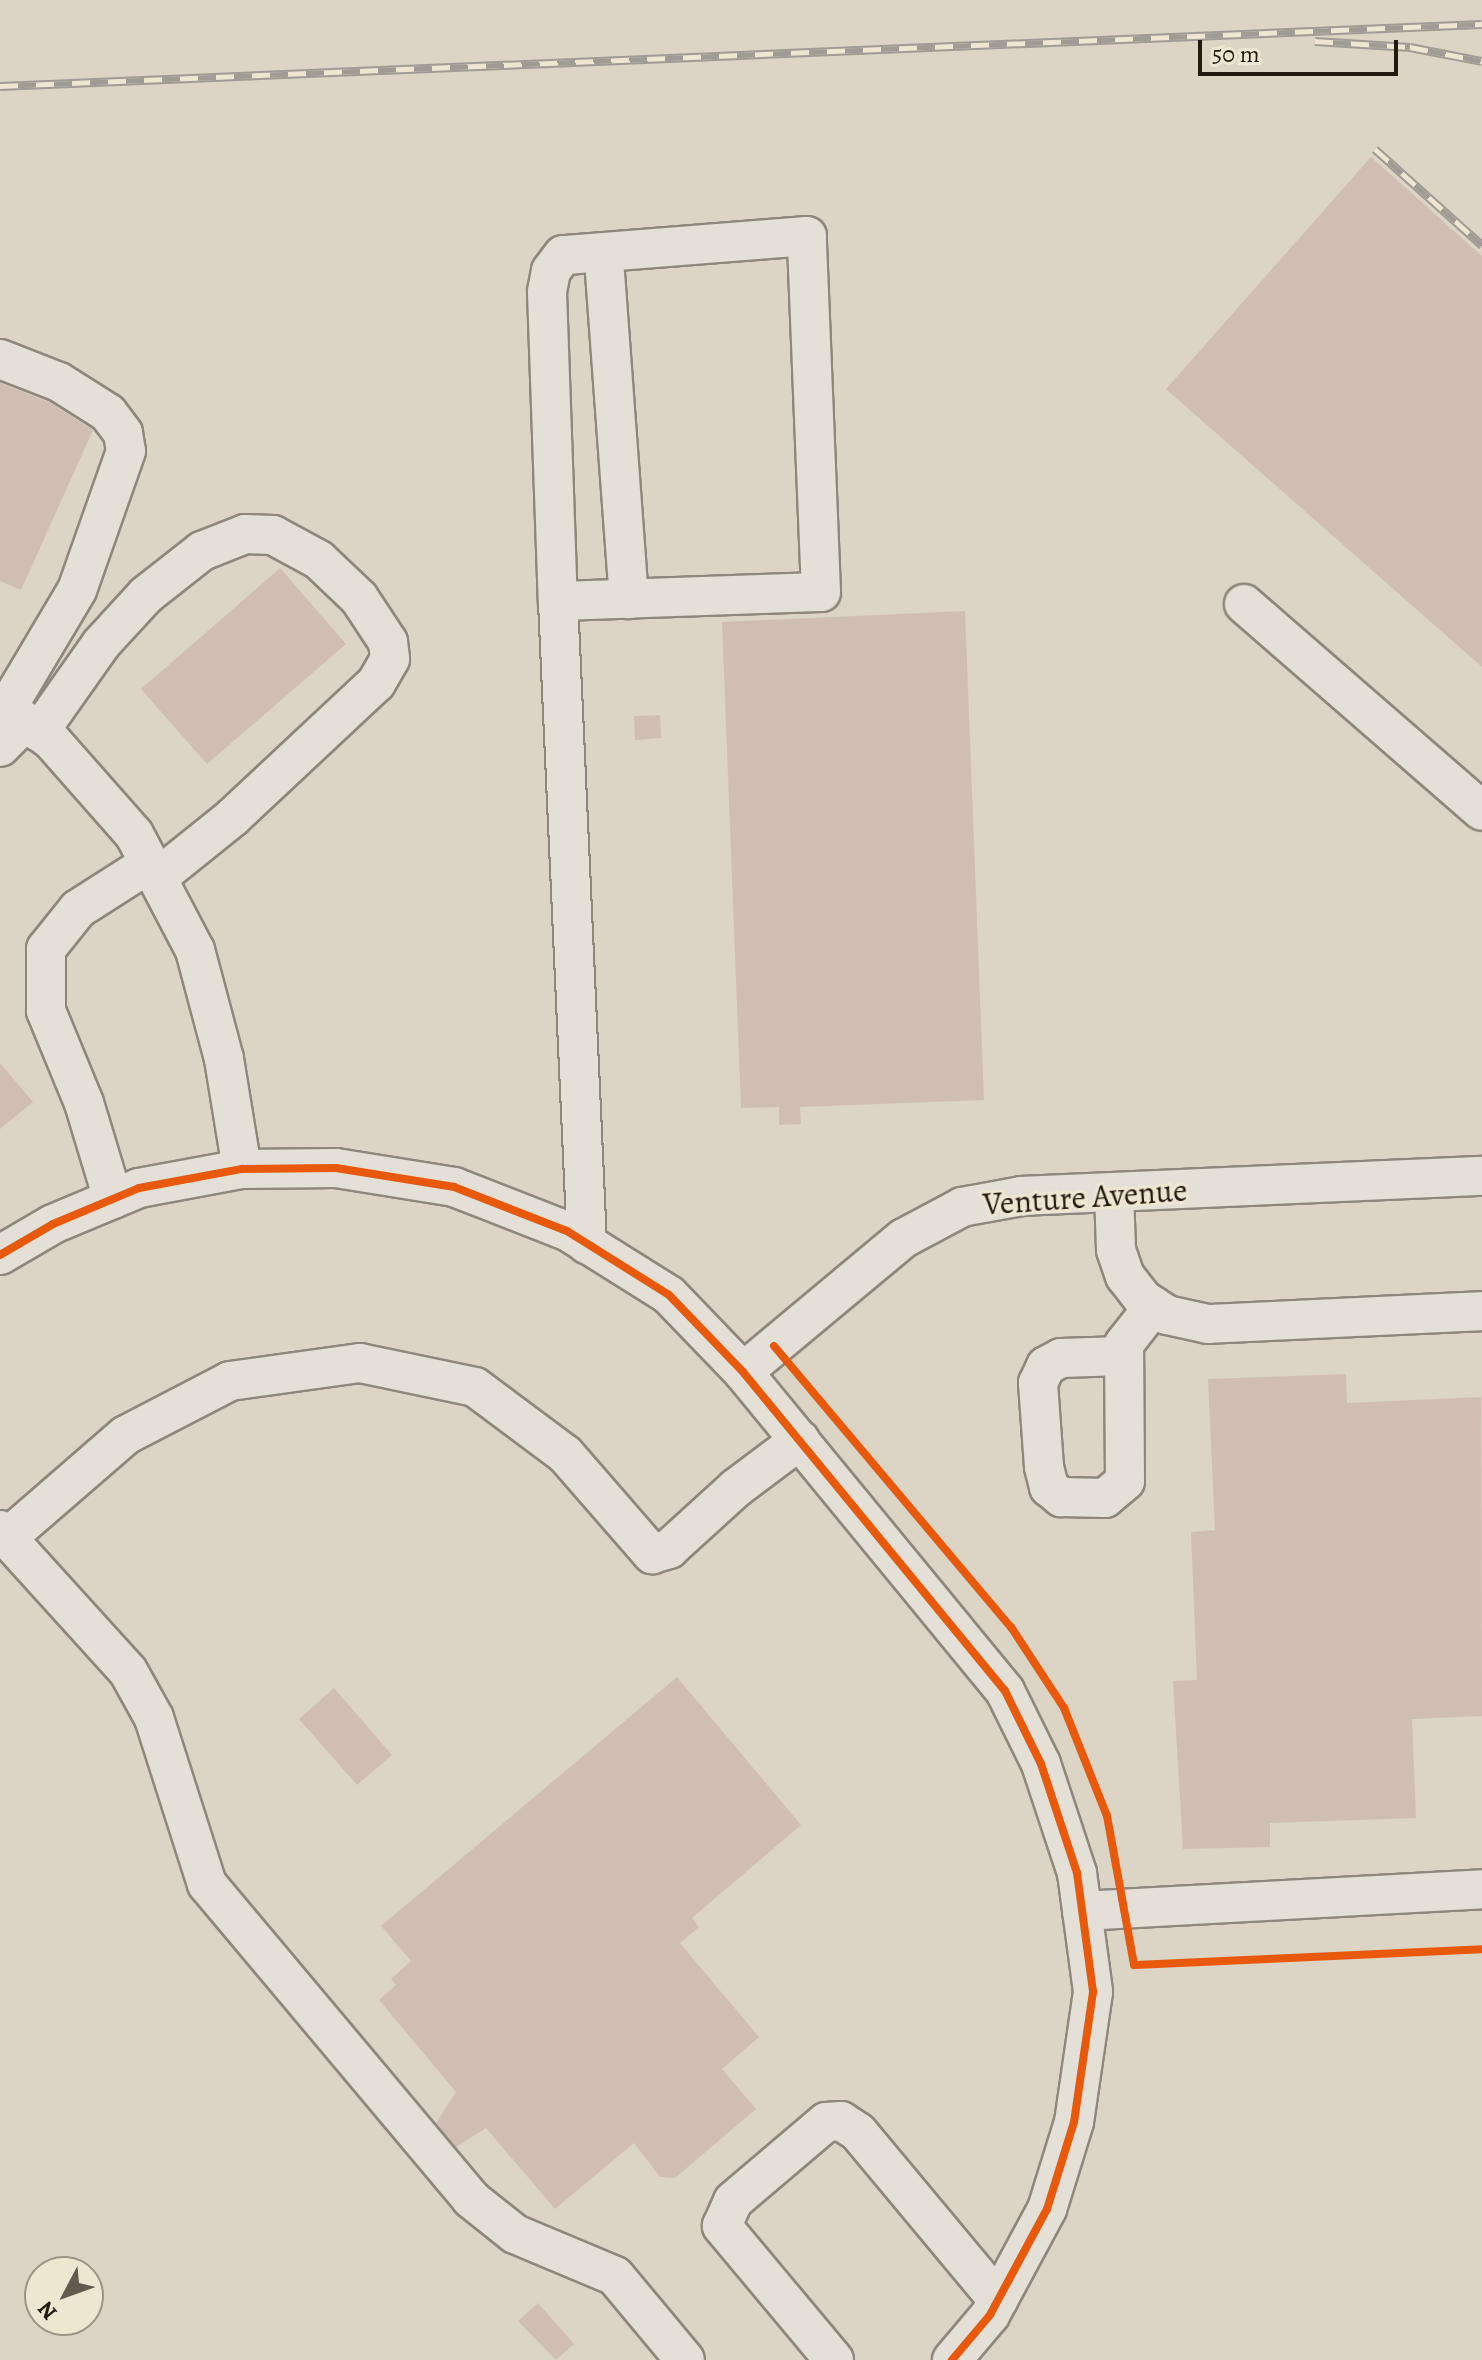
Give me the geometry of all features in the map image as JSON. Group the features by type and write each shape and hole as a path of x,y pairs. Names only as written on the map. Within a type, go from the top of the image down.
{"street":[{"path":"558,601 821,592 807,236 563,255 551,271 547,292 558,601 587,1244"},
{"path":"605,273 629,599"},
{"path":"0,359 59,382 108,413 123,433 126,451 77,590 14,722"},
{"path":"14,722 123,619 202,551 245,534 273,535 319,560 359,598 388,642 390,659 350,712 153,870 78,909 46,949 46,1011 84,1103 113,1199"},
{"path":"77,590 123,619"},
{"path":"1244,604 1482,811"},
{"path":"14,722 134,834 195,950 224,1059 242,1169"},
{"path":"0,1255 53,1224 139,1188 242,1169 336,1168 454,1187 587,1244 669,1295 743,1372 1005,1691 1041,1764 1077,1873 1093,1992 1074,2122 1047,2209 998,2300 952,2360"},
{"name":"Venture Avenue","path":"743,1372 904,1238 962,1207 1022,1196 1482,1176"},
{"path":"1114,1192 1116,1250 1125,1276 1167,1315 1208,1324 1482,1311"},
{"path":"1123,1356 1124,1344 1154,1306"},
{"path":"685,2360 615,2276 515,2234 471,2199 207,1884 154,1718 128,1671 4,1534 126,1435 230,1381 360,1363 475,1387 565,1454 652,1554 669,1549 736,1488 800,1440"},
{"path":"1082,1911 1482,1889"},
{"path":"834,2360 722,2226 733,2201 826,2122 841,2121 858,2132 998,2300"}],"building":[{"path":"1371,157 1482,256 1482,667 1166,389"},
{"path":"0,383 49,402 93,430 21,590 0,581"},
{"path":"280,568 346,644 207,764 141,689"},
{"path":"965,611 984,1100 800,1107 801,1124 779,1125 779,1107 741,1108 722,622"},
{"path":"660,715 661,738 635,740 634,716"},
{"path":"0,1063 33,1102 0,1129"},
{"path":"1346,1374 1347,1403 1481,1397 1482,1716 1412,1719 1416,1818 1270,1823 1270,1847 1183,1849 1173,1681 1197,1680 1191,1532 1215,1530 1208,1379"},
{"path":"677,1677 801,1825 692,1918 699,1927 680,1943 759,2037 722,2069 756,2109 675,2178 660,2177 634,2143 555,2209 486,2128 456,2147 436,2123 456,2092 379,2000 396,1985 391,1979 411,1961 381,1926"},
{"path":"334,1688 392,1755 357,1785 299,1719"},
{"path":"538,2303 574,2344 556,2360 518,2321"}],"railway":[{"path":"0,86 1482,24"},
{"path":"1315,41 1410,47 1482,61"},
{"path":"1375,149 1482,245"}],"cycle path":[{"path":"0,1255 53,1224 139,1188 242,1169 336,1168 454,1187 567,1231 669,1295 743,1372 1005,1691 1041,1764 1077,1873 1093,1992 1074,2122 1047,2209 990,2315 952,2360"},
{"path":"774,1346 1011,1627 1064,1708 1107,1816 1134,1965 1482,1949"}]}
